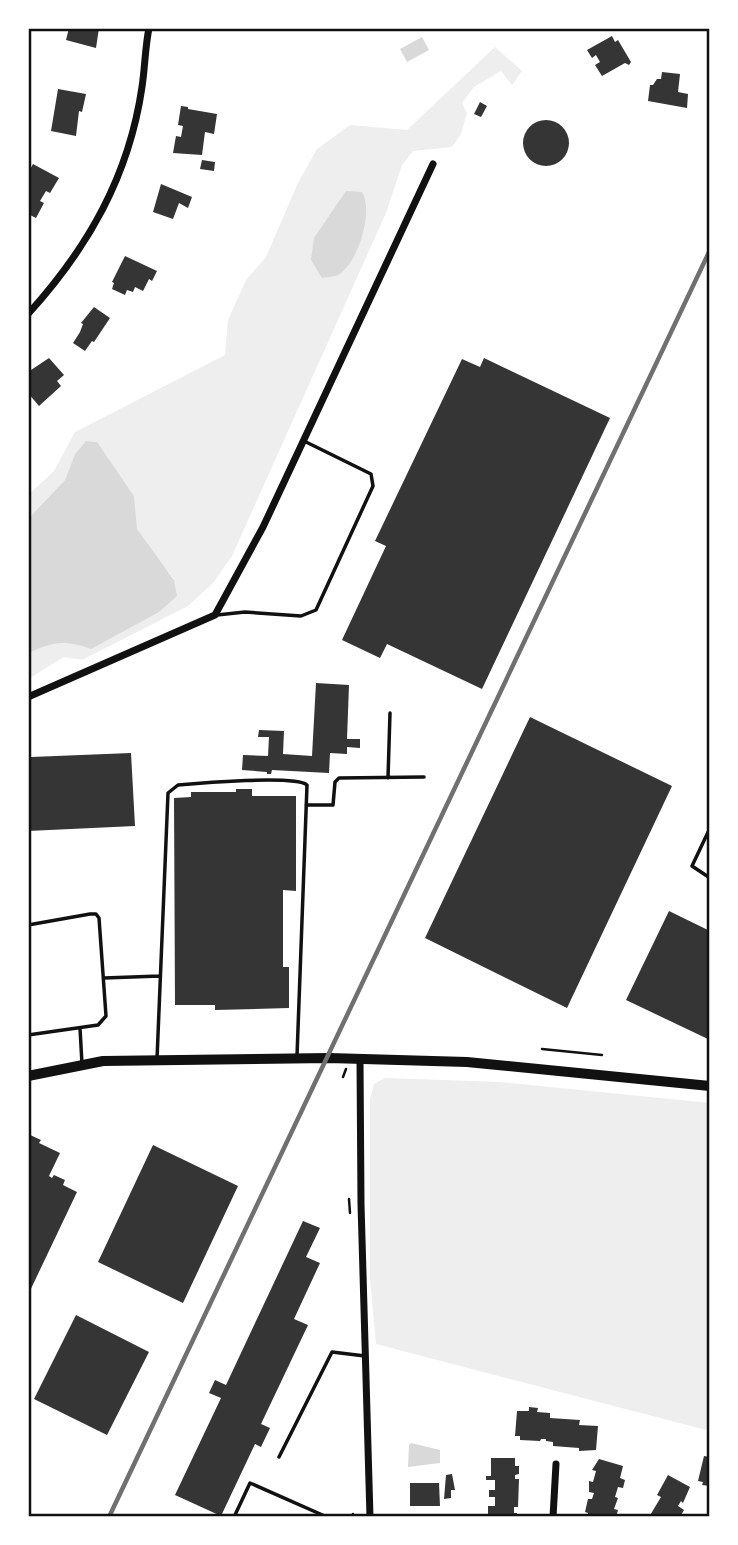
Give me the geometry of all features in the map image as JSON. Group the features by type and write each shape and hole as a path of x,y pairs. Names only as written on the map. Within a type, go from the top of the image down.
{"main road":[{"path":"28,1076 103,1061 297,1058 467,1062 710,1086"}],"street":[{"path":"28,314 52,287 95,227 124,164 142,88 149,28"},
{"path":"28,697 215,615 263,527 433,164"},
{"path":"360,1060 370,1517"},
{"path":"554,1517 556,1464"}],"lane":[{"path":"215,615 245,612 301,616 316,610 373,486 371,474 304,441"},
{"path":"388,778 390,713"},
{"path":"306,805 333,805 335,782 339,778 424,777"},
{"path":"157,1059 168,793 178,785 301,782 307,785 297,1058"},
{"path":"710,828 692,866 710,878"},
{"path":"28,925 96,914 101,925 106,1016 98,1026 28,1035"},
{"path":"104,978 160,976"},
{"path":"80,1028 82,1065"},
{"path":"279,1457 332,1352 365,1356"},
{"path":"237,1516 250,1483 327,1517"}],"path":[{"path":"542,1049 602,1055"}],"shaded area":[{"path":"422,37 429,50 407,62 400,49"},
{"path":"495,47 522,71 512,85 501,71 474,87 462,103 467,113 461,134 452,147 413,151 402,165 386,213 232,556 213,583 188,606 82,660 64,657 28,679 28,654 47,644 71,642 174,579 136,529 134,496 96,442 86,441 75,454 65,480 28,519 28,495 54,471 75,432 225,355 228,320 246,280 266,257 297,185 317,149 350,125 407,130"},
{"path":"346,191 362,192 366,211 362,236 358,249 345,269 336,276 322,278 311,260 314,238"},
{"path":"86,441 97,442 134,496 137,529 174,580 177,596 159,612 91,649 59,643 44,646 28,654 28,519 65,480 75,454"},
{"path":"385,1078 500,1082 710,1103 710,1431 376,1344 370,1278 370,1099 374,1084"},
{"path":"411,1443 440,1450 440,1463 408,1467"}],"building":[{"path":"69,28 99,28 96,48 66,40"},
{"path":"612,36 615,42 618,40 631,62 602,76 595,65 600,62 596,55 592,58 587,50"},
{"path":"662,72 680,74 678,92 688,94 687,108 648,101 650,85 661,79"},
{"path":"58,89 86,94 82,112 79,111 76,136 51,131"},
{"path":"480,102 487,106 481,117 474,114"},
{"path":"181,106 217,114 214,134 205,132 202,155 173,153 176,136 181,137 183,126 178,125"},
{"path":"546,120 562,127 569,143 562,159 546,166 530,159 523,143 530,127"},
{"path":"202,160 215,162 214,171 200,169"},
{"path":"33,164 59,178 50,193 46,191 40,201 44,203 36,218 28,214 28,173"},
{"path":"161,184 192,197 188,208 179,203 173,219 153,212"},
{"path":"125,256 157,271 143,291 135,287 133,292 127,290 125,295 112,289 112,282"},
{"path":"94,307 110,318 85,351 73,343 80,332 81,323"},
{"path":"49,358 64,375 57,381 61,386 39,406 28,393 28,372"},
{"path":"484,358 610,418 482,689 387,644 380,658 342,640 386,546 375,541 462,359 480,367"},
{"path":"316,683 349,685 347,739 360,739 360,748 347,747 347,754 330,753 329,773 272,770 271,774 267,774 242,770 243,755 268,756 269,737 258,737 259,730 284,731 283,754 312,756"},
{"path":"530,717 672,786 567,1008 425,938"},
{"path":"131,753 135,826 28,831 28,772 31,772 31,757"},
{"path":"236,789 252,789 252,796 296,796 296,891 283,890 283,967 289,967 289,1008 215,1010 215,1005 175,1005 174,798 191,797 191,792 236,792"},
{"path":"669,911 710,931 710,1040 626,1000"},
{"path":"28,1134 41,1140 39,1143 60,1153 49,1176 52,1178 54,1175 65,1180 63,1185 77,1192 28,1295"},
{"path":"153,1145 238,1186 183,1303 98,1262"},
{"path":"303,1221 320,1228 306,1257 320,1263 294,1319 308,1325 261,1424 270,1428 261,1447 255,1444 221,1516 175,1495 221,1398 209,1393 215,1380 226,1385"},
{"path":"76,1315 149,1352 107,1435 34,1399"},
{"path":"529,1407 538,1408 537,1412 550,1413 550,1418 580,1420 579,1425 598,1426 596,1450 579,1451 579,1448 553,1446 553,1442 546,1439 520,1440 520,1436 515,1436 517,1411 529,1411"},
{"path":"704,1456 710,1457 710,1486 702,1485 703,1482 698,1481"},
{"path":"491,1458 515,1458 515,1466 519,1466 519,1474 515,1475 515,1479 519,1479 518,1507 514,1507 517,1517 488,1517 488,1506 495,1506 495,1497 489,1497 489,1490 495,1490 495,1480 486,1480 486,1476 491,1476"},
{"path":"599,1459 623,1466 620,1478 625,1480 623,1488 618,1487 615,1497 618,1498 614,1509 618,1510 616,1517 587,1517 588,1513 585,1512 588,1499 592,1499 594,1493 589,1492 589,1481 593,1482 596,1471 592,1470"},
{"path":"452,1474 455,1490 451,1490 451,1498 444,1499 446,1475"},
{"path":"668,1475 690,1487 683,1503 681,1501 678,1506 684,1510 680,1517 649,1517 661,1497 657,1495"},
{"path":"410,1483 439,1483 440,1506 410,1506"}],"railway":[{"path":"109,1517 710,250"}]}
